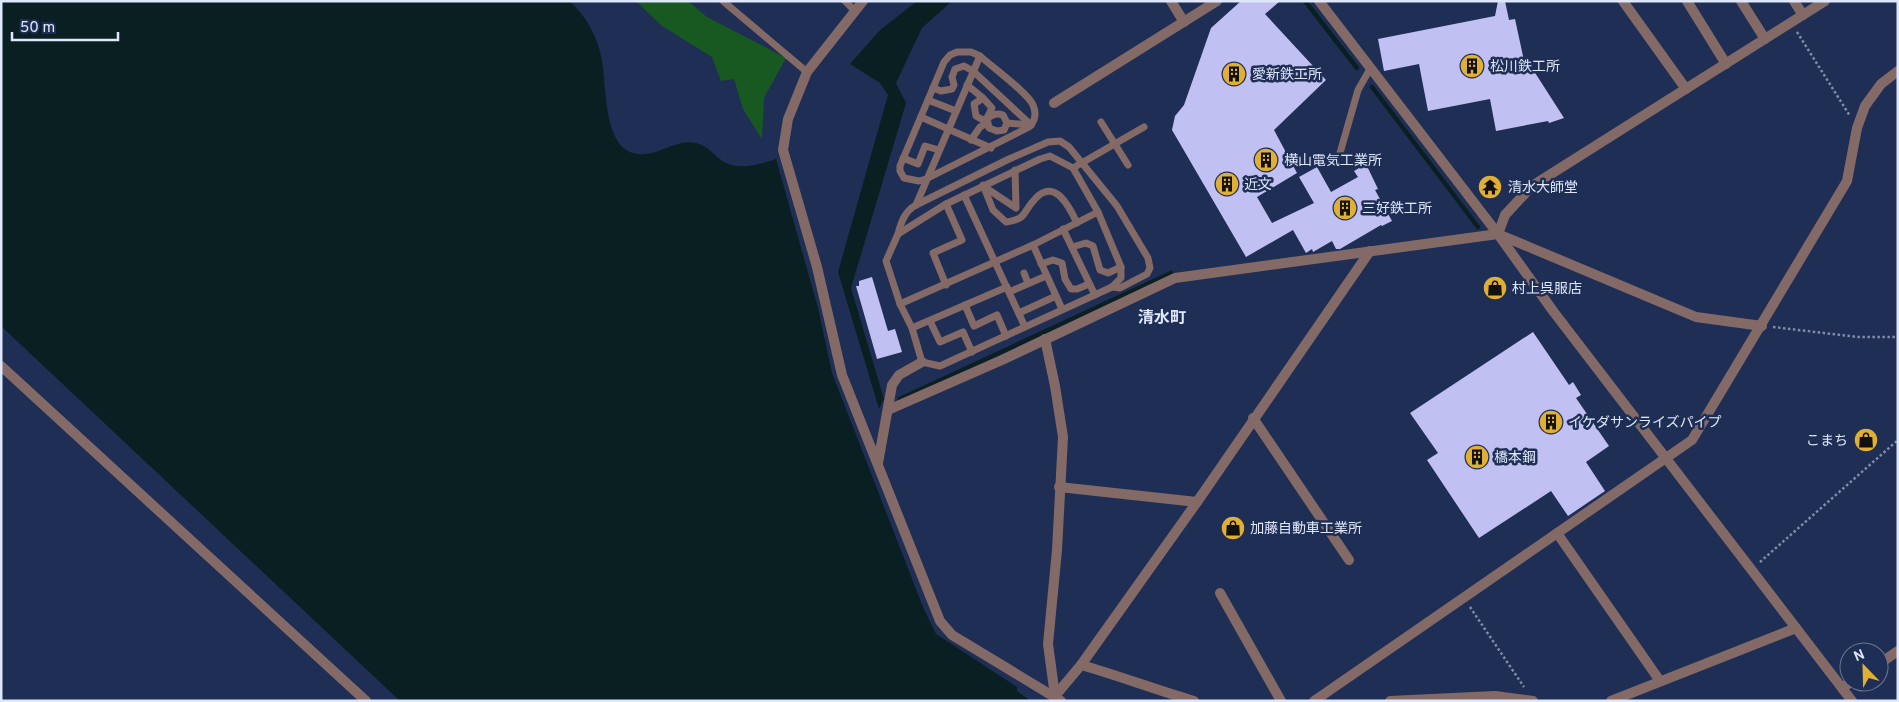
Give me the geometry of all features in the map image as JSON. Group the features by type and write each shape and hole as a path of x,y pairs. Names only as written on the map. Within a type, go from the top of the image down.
{"street":[{"path":"863,1 807,72 788,119 783,150 817,268 842,375 940,621 952,635 1058,698"},
{"path":"1172,1 1184,22"},
{"path":"1054,103 1217,1"},
{"path":"1319,1 1370,70 1498,234 1553,311 1796,628 1845,696"},
{"path":"1623,1 1686,89"},
{"path":"1687,1 1726,64"},
{"path":"1741,1 1765,39"},
{"path":"1794,1 1803,15"},
{"path":"1498,234 1505,215 1532,186 1825,1"},
{"path":"1314,701 1692,440 1762,326 1847,181 1861,114 1881,84 1898,71"},
{"path":"888,410 1175,278 1498,234 1696,316 1762,326"},
{"path":"1058,698 1197,502 1370,250"},
{"path":"1045,339 1055,386 1062,437 1057,550 1048,644 1058,698"},
{"path":"878,464 892,385 899,375 922,362"},
{"path":"1,366 366,701"},
{"path":"1253,418 1349,560"},
{"path":"1059,487 1197,502"},
{"path":"1557,534 1660,681"},
{"path":"1220,593 1281,701"},
{"path":"1611,701 1796,628"},
{"path":"1081,664 1144,683 1153,689 1194,701"},
{"path":"1390,701 1454,696 1495,696 1533,701"}],"lane":[{"path":"723,1 807,72"},
{"path":"845,1 855,11"},
{"path":"968,52 980,56 1030,100 1036,115 1031,125 990,148 926,179 919,181 904,178 900,171 903,158 944,62 950,55 968,52"},
{"path":"916,205 980,56"},
{"path":"933,88 941,91 952,89 954,85 953,73 960,66 973,71 1031,125"},
{"path":"1340,153 1358,90 1370,70"},
{"path":"967,85 992,108 987,120 989,128 1000,132 1006,127 1007,123"},
{"path":"983,98 974,104 975,111 979,118 987,120"},
{"path":"928,100 956,111"},
{"path":"971,140 987,120 998,114 1003,115 1007,123"},
{"path":"921,117 990,148"},
{"path":"1101,122 1128,165"},
{"path":"1007,123 1031,125"},
{"path":"1073,168 1144,127"},
{"path":"898,234 946,204 1015,170 1050,156 1073,168 1098,212 1121,267 1121,278 1112,287 940,366 922,362 912,328 900,304 886,261 898,234 900,224 908,209 1009,159 1051,141 1060,141 1066,144 1117,206 1148,258 1150,268 1147,274 1120,288 1112,287"},
{"path":"903,158 918,164 925,146 939,150"},
{"path":"983,186 1016,208 1015,170"},
{"path":"983,186 993,210 1006,222 1017,220 1024,216 1037,197 1051,193 1060,195 1067,202 1076,223"},
{"path":"964,195 1025,327"},
{"path":"946,204 962,240 933,253 946,285"},
{"path":"900,304 1033,245 1098,212"},
{"path":"1063,229 1095,295"},
{"path":"1072,247 1086,243 1093,246 1100,270 1108,273 1121,267"},
{"path":"1033,245 1062,309"},
{"path":"1041,264 1053,260 1062,263 1065,279 1071,289 1078,289 1089,284"},
{"path":"1024,273 1028,284"},
{"path":"912,328 965,305 1046,276"},
{"path":"1019,313 1056,296"},
{"path":"965,305 974,326 997,315 1006,336"},
{"path":"930,321 940,342 963,332 972,352"}],"path":[{"path":"1791,23 1857,128"},
{"path":"1762,326 1858,337 1898,337"},
{"path":"1752,570 1898,440"},
{"path":"1463,597 1533,701"}],"green space":[{"path":"636,1 688,1 707,17 786,58 764,98 762,139 743,109 734,79 721,81 712,57 662,26"}],"shaded area":[{"path":"1,1 569,1 590,26 597,41 603,67 611,125 616,138 623,147 633,153 649,154 688,142 701,144 720,160 730,165 750,166 776,159 818,308 832,373 923,607 936,634 1017,687 1017,691 1031,701 400,701 1,326"},
{"path":"917,1 952,1 922,28 896,83 906,103 851,288 884,399 879,409 838,272 888,95 880,83 850,64 879,31"}],"building":[{"path":"1241,1 1280,1 1265,14 1326,80 1274,130 1297,173 1257,197 1272,223 1314,203 1299,177 1317,167 1331,192 1358,177 1354,171 1366,164 1378,189 1375,190 1392,221 1381,225 1340,249 1336,249 1332,241 1313,252 1312,249 1306,253 1293,230 1246,257 1172,130 1175,116 1184,105 1211,28"},
{"name":"松川鉄工所","path":"1498,1 1505,1 1509,20 1515,19 1526,70 1532,68 1564,118 1549,123 1548,121 1496,131 1490,99 1428,111 1419,64 1384,71 1378,39 1495,16"},
{"path":"872,277 888,331 895,329 902,352 877,359 856,286 859,286 859,281"},
{"path":"1533,332 1569,385 1573,382 1581,395 1576,398 1609,446 1586,462 1605,491 1568,516 1551,491 1479,538 1427,460 1438,453 1410,413"}],"waterway":[{"path":"1305,1 1357,68"},
{"path":"1372,87 1478,227"},
{"path":"900,399 1171,273"}],"place":[{"name":"松川鉄工所","path":"1472,66"},
{"name":"愛新鉄工所","path":"1234,74"},
{"name":"横山電気工業所","path":"1266,160"},
{"name":"近文","path":"1227,184"},
{"name":"清水大師堂","path":"1490,187"},
{"name":"三好鉄工所","path":"1345,208"},
{"name":"村上呉服店","path":"1495,288"},
{"name":"イケダサンライズパイプ","path":"1551,422"},
{"name":"こまち","path":"1866,440"},
{"name":"橋本鋼","path":"1477,457"},
{"name":"加藤自動車工業所","path":"1233,528"}],"district":[{"name":"清水町","path":"1162,317"}]}
